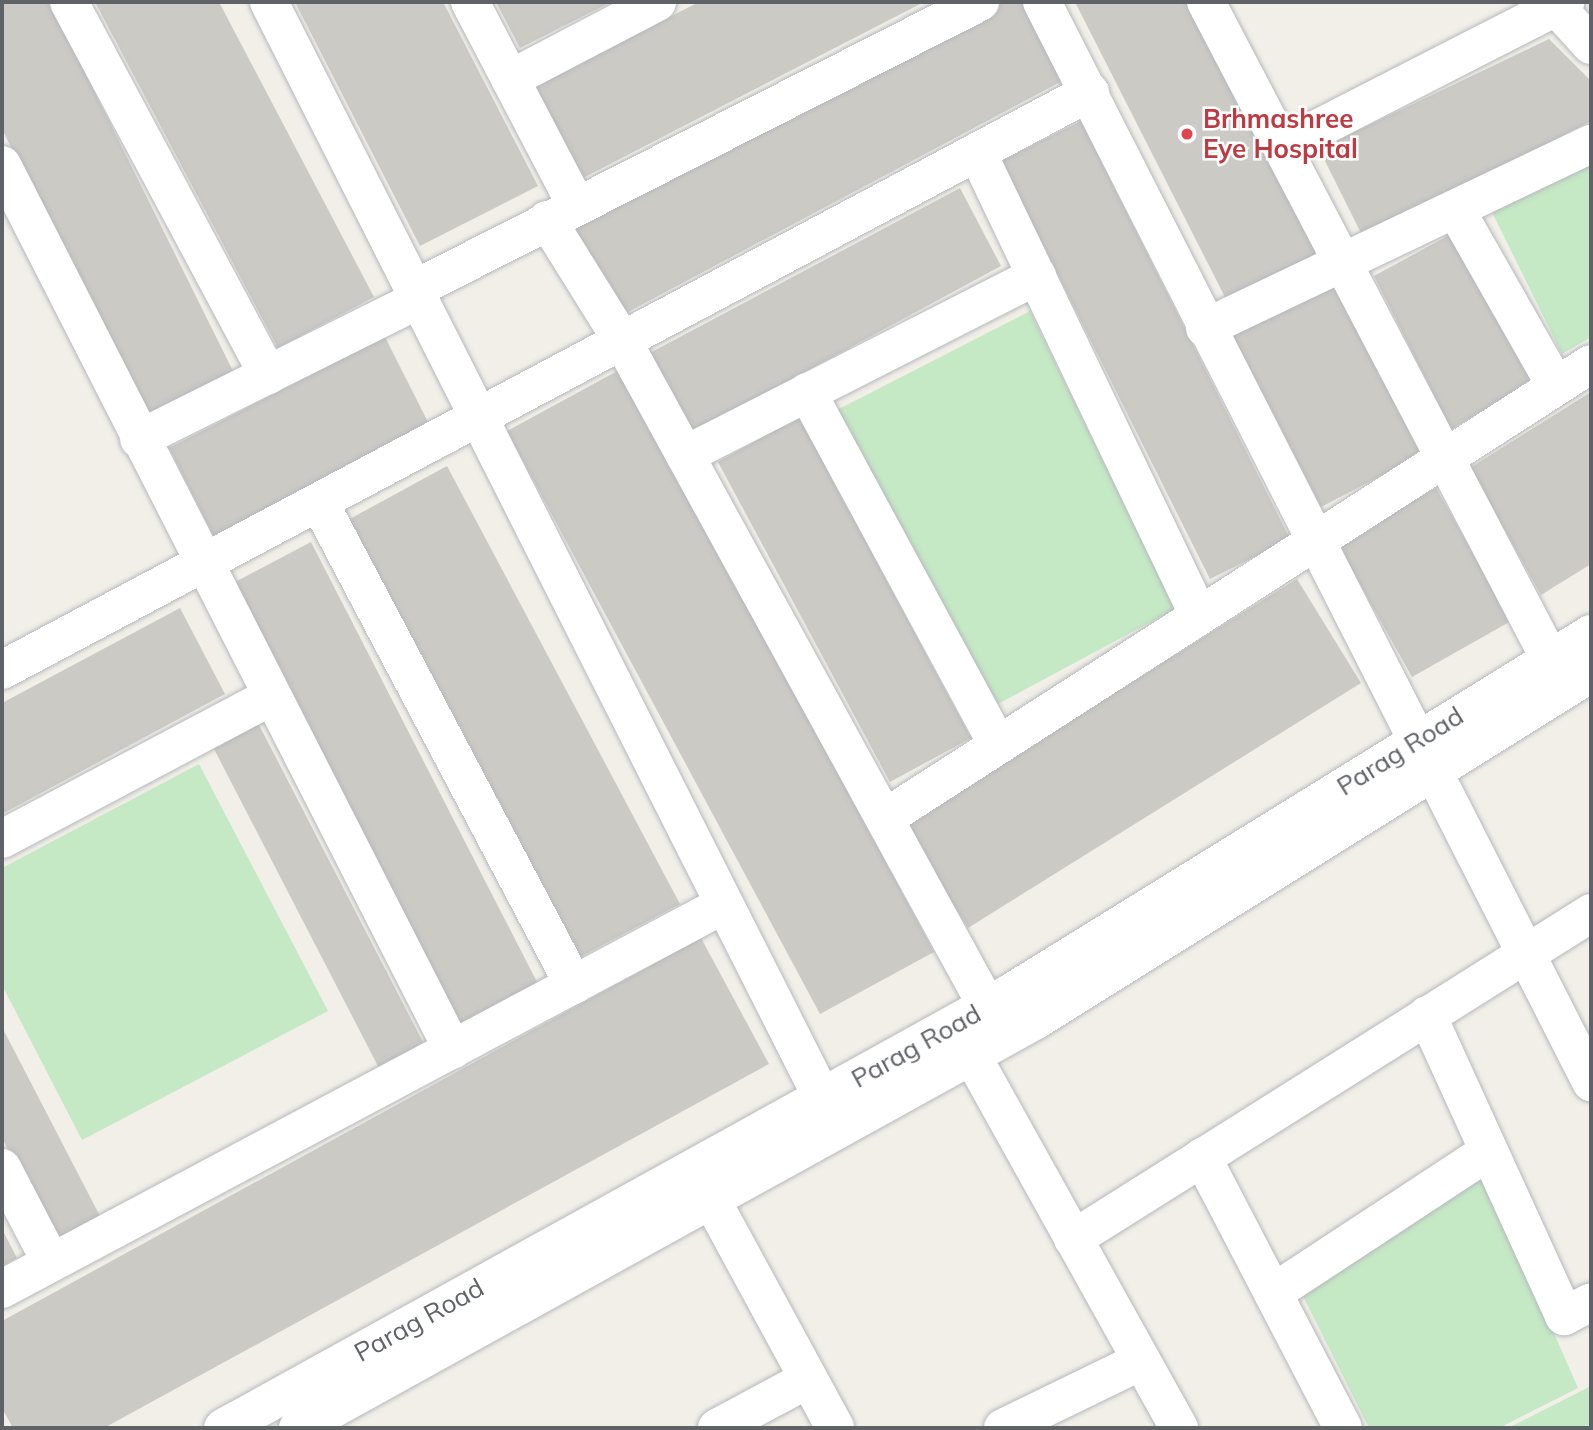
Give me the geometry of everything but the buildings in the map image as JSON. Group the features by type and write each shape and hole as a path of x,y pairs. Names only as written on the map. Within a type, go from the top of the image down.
{"street":[{"path":"69,2 268,375"},
{"path":"269,2 477,419 831,1114"},
{"path":"470,2 510,79 562,213 623,342 988,1006"},
{"path":"510,79 657,2"},
{"path":"139,439 268,375 562,213 980,2"},
{"path":"1042,2 1090,92 1312,542 1415,740 1436,772 1529,953 1591,1082"},
{"path":"1206,2 1284,146 1341,260 1447,454 1550,659"},
{"path":"1284,146 1558,4 1591,45"},
{"path":"2,670 1090,92"},
{"path":"1205,328 1341,260 1456,210 1591,144"},
{"path":"977,152 1199,615"},
{"path":"2,165 201,564 453,1050"},
{"path":"1456,210 1556,386"},
{"path":"685,454 1037,276"},
{"path":"885,818 1447,454 1591,364"},
{"path":"807,393 998,745"},
{"path":"319,502 574,985"},
{"name":"Parag Road","path":"299,1428 712,1201 831,1114 988,1006 1415,740 1591,634"},
{"name":"Parag Road","path":"223,1428 831,1114 972,1056 1436,772 1591,673"},
{"path":"2,839 270,697"},
{"path":"2,1289 723,905"},
{"path":"1073,1239 1591,913"},
{"path":"1427,1015 1564,1316 1591,1302"},
{"path":"972,1056 1179,1428"},
{"path":"1273,1293 1489,1151"},
{"path":"1202,1157 1343,1428"},
{"path":"2,1168 51,1262"},
{"path":"712,1201 835,1428"},
{"path":"1003,1428 1141,1361"},
{"path":"717,1428 808,1379"}],"green space":[{"path":"1591,161 1591,337 1562,354 1491,210"},
{"path":"1030,311 1175,609 998,704 837,410"},
{"path":"199,764 328,1011 82,1140 2,985 2,868"},
{"path":"1484,1174 1578,1388 1499,1428 1369,1428 1303,1296"},
{"path":"1591,1386 1591,1428 1508,1428"}],"place":[{"name":"Brhmashree Eye Hospital","path":"1187,134"}]}
